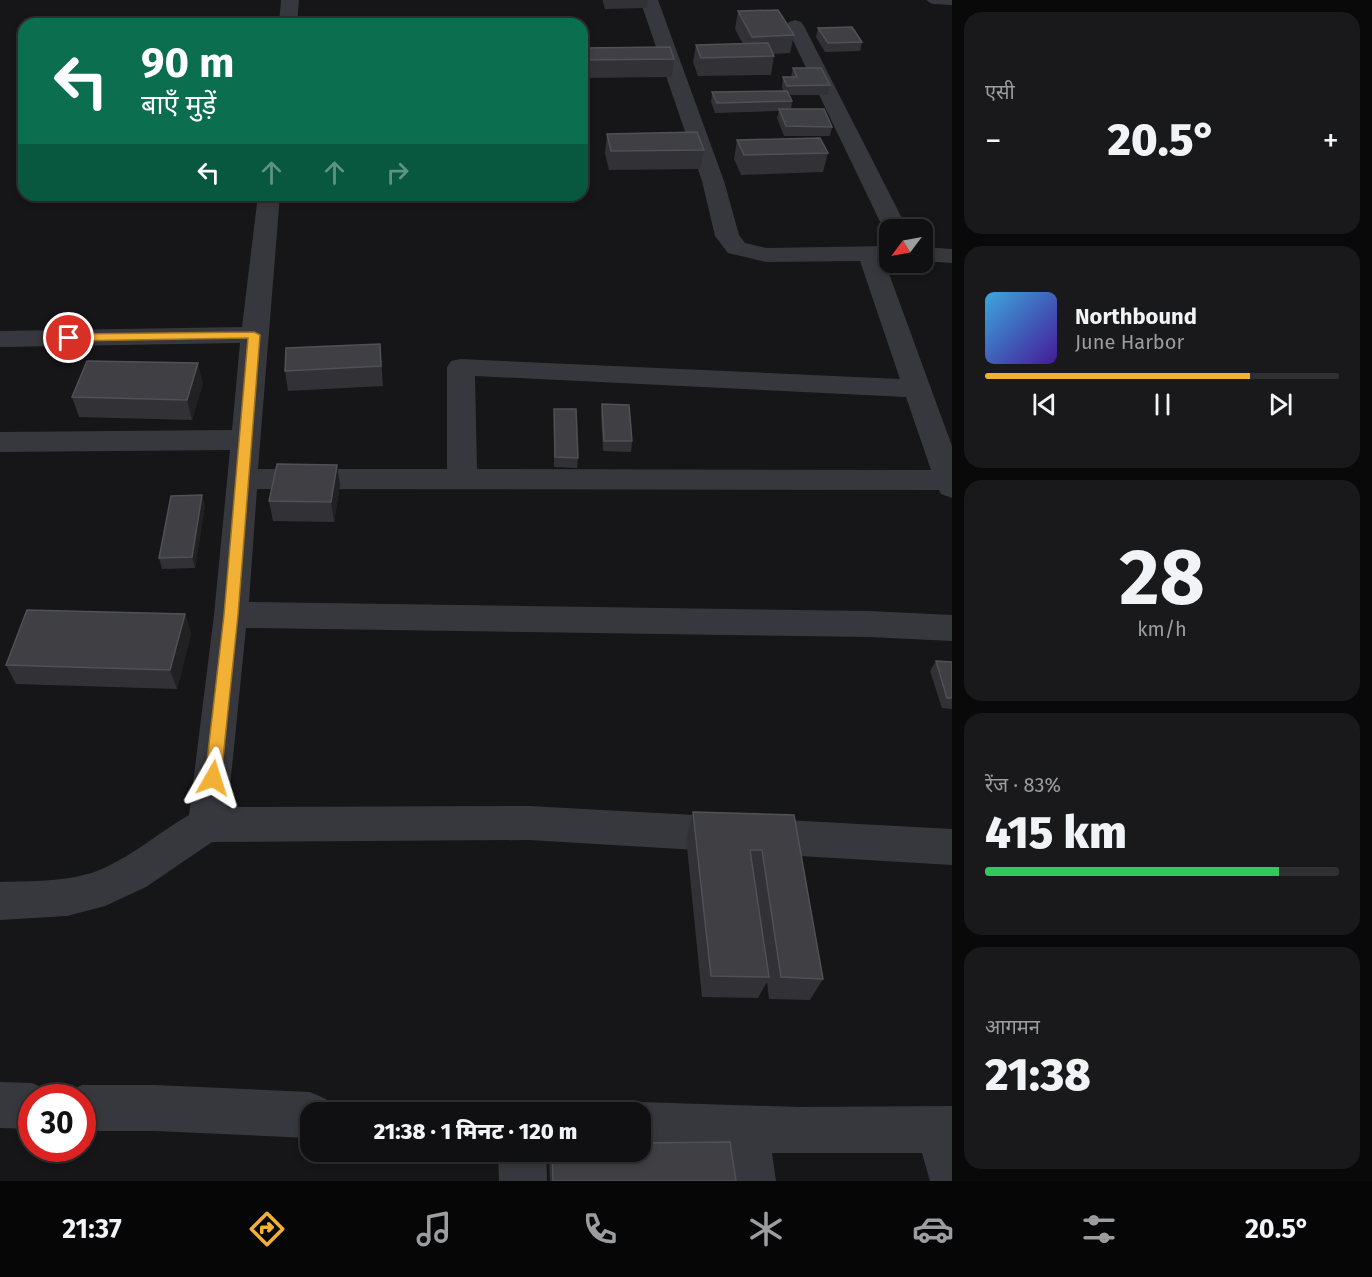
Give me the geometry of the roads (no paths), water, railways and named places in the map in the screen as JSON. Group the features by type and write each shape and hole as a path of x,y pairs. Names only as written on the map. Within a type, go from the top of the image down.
{"street":[{"path":"288,18 290,0"},
{"path":"649,0 713,181 728,236 737,248 766,255 879,253"},
{"path":"795,26 891,219"},
{"path":"207,825 231,615 254,335 268,201"},
{"path":"933,254 952,255"},
{"path":"243,479 462,478 951,484 917,388 885,273"},
{"path":"0,339 254,335"},
{"path":"462,478 461,367 917,388"},
{"path":"0,442 247,440"},
{"path":"231,615 952,627"},
{"path":"0,901 47,899 103,888 132,874 180,840 207,825 529,823 952,847"},
{"path":"0,1105 18,1106"},
{"path":"96,1108 300,1115"},
{"path":"651,1125 799,1131 946,1129 952,1175"},
{"path":"744,1128 752,1181"},
{"path":"522,1162 523,1181"}],"lane":[{"path":"932,0 952,1"}]}
